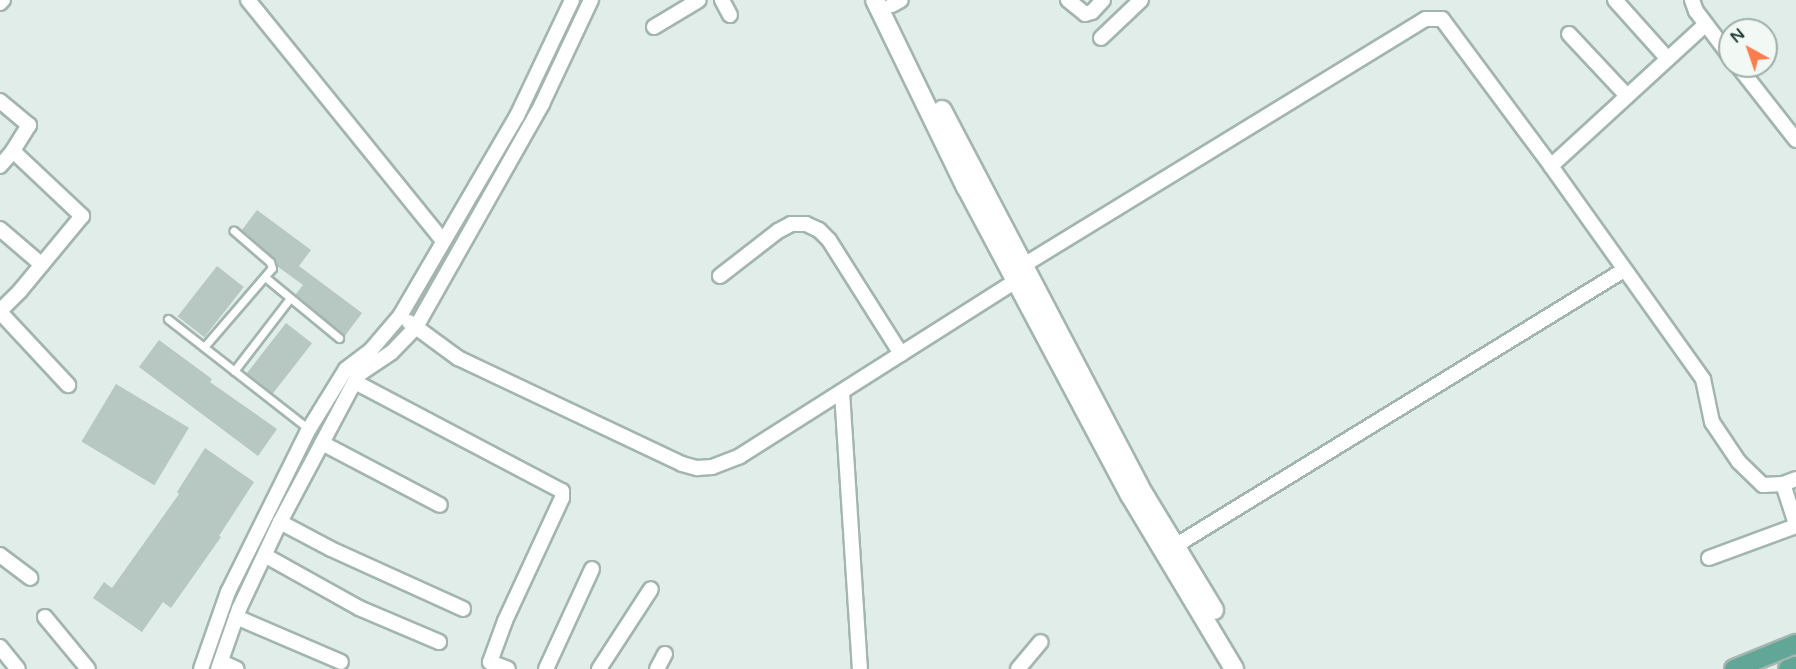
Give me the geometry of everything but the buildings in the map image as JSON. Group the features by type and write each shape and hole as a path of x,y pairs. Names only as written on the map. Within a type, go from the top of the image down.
{"main road":[{"path":"1734,669 1796,644"},
{"path":"1788,669 1796,666"}],"street":[{"path":"248,0 443,242"},
{"path":"201,669 228,592 309,429 346,369 370,350 400,316 525,100 572,0"},
{"path":"237,669 219,665 236,617 280,522 363,370 391,353 416,327 542,104 591,0"},
{"path":"654,27 699,0"},
{"path":"722,0 730,15"},
{"path":"1068,0 1085,14 1092,12 1102,0"},
{"path":"1101,38 1141,0"},
{"path":"1615,0 1668,59"},
{"path":"1692,0 1718,40"},
{"path":"889,1 933,105 1136,506 1234,669"},
{"path":"400,316 458,358 682,464 697,468 712,467 740,456 901,354 1020,273 1426,19 1434,17 1447,22 1703,380 1712,422 1739,462 1763,485 1790,481 1796,525 1709,558"},
{"path":"1551,166 1706,24"},
{"path":"1569,34 1627,96"},
{"path":"1747,78 1796,140"},
{"path":"0,101 29,125 13,151 0,166"},
{"path":"13,151 81,216 42,265 0,311 68,385"},
{"path":"720,276 778,231 791,224 806,224 819,230 829,240 901,354"},
{"path":"0,229 42,265"},
{"path":"1175,546 1624,270"},
{"path":"1020,273 1140,486 1248,669"},
{"path":"355,382 562,491 562,498 505,621 490,662 502,668"},
{"path":"842,392 860,669"},
{"path":"322,443 440,505"},
{"path":"280,522 331,549 463,609"},
{"path":"0,555 30,578"},
{"path":"266,556 359,608 439,642"},
{"path":"546,669 592,569"},
{"path":"598,669 651,589"},
{"path":"45,617 88,669"},
{"path":"236,617 341,662"},
{"path":"1018,669 1041,642"},
{"path":"0,647 18,669"},
{"path":"657,669 664,654"}],"lane":[{"path":"204,347 265,277 272,265 234,231"},
{"path":"265,277 339,338"},
{"path":"234,371 290,298"},
{"path":"168,319 309,429"}]}
